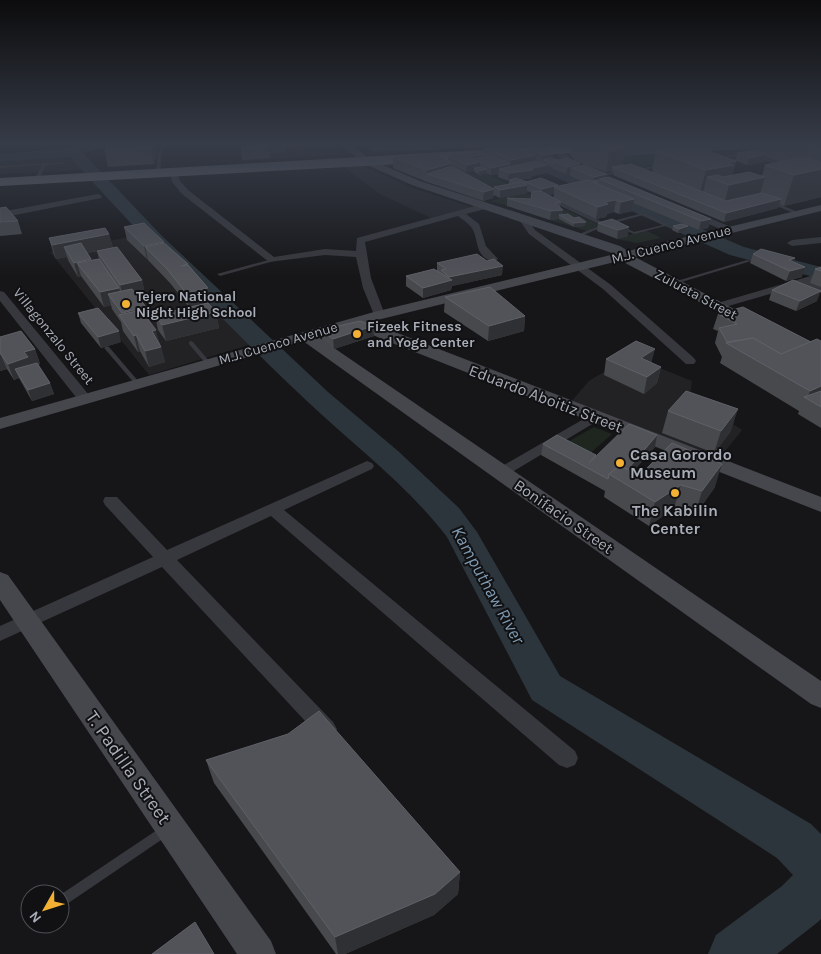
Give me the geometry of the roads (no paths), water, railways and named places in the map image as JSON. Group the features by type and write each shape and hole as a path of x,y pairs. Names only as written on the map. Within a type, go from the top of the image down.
{"main road":[{"name":"Zulueta Street","path":"430,188 603,244 626,255 632,261 673,283 761,328"},
{"name":"M.J. Cuenco Avenue","path":"0,424 84,398 356,322 723,230 821,208"},
{"name":"Eduardo Aboitiz Street","path":"356,322 392,338 821,505"},
{"name":"Bonifacio Street","path":"306,336 821,696"},
{"name":"T. Padilla Street","path":"0,580 26,621 258,954"}],"street":[{"path":"181,188 272,260 325,252 360,254"},
{"path":"0,215 98,196"},
{"path":"379,316 372,299 360,254 360,240 486,206"},
{"path":"682,210 723,230"},
{"path":"458,213 476,226 483,251 493,259"},
{"path":"522,218 532,232 606,287 690,361"},
{"path":"792,243 821,240"},
{"path":"718,306 820,276"},
{"path":"800,281 821,290"},
{"name":"Villagonzalo Street","path":"0,294 32,341 84,398"},
{"path":"502,472 594,417"},
{"path":"0,634 367,466"},
{"path":"111,501 274,675 340,742"},
{"path":"272,509 567,758"}],"lane":[{"path":"547,198 605,225"},
{"path":"764,200 798,213"},
{"path":"579,236 605,225 611,223 643,214 667,224 634,233 611,223"},
{"path":"220,274 272,260"},
{"path":"673,283 749,261"},
{"path":"191,342 208,363"},
{"path":"106,348 137,383"},
{"path":"70,895 170,826"}],"waterway":[{"name":"Kamputhaw River","path":"107,188 156,241 319,398 388,457 448,516 461,532 546,688 794,841 817,865 818,885 800,904 735,954"},
{"path":"592,188 737,251 821,273"}],"place":[{"name":"Tejero National Night High School","path":"126,304"},
{"name":"Fizeek Fitness and Yoga Center","path":"357,334"},
{"name":"Casa Gorordo Museum","path":"620,463"},
{"name":"The Kabilin Center","path":"675,493"}]}
